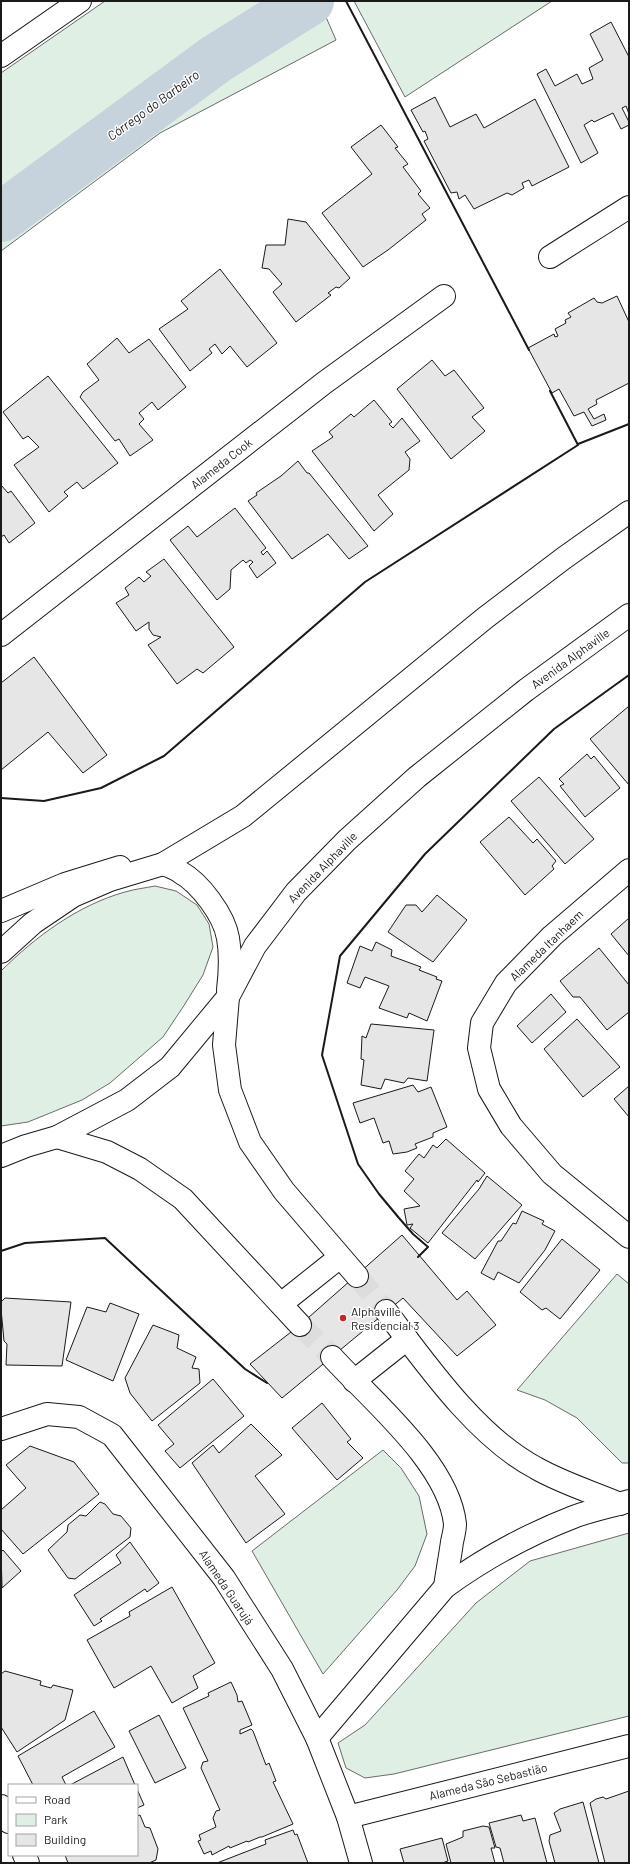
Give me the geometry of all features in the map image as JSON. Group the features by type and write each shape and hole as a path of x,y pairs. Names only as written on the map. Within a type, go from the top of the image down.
{"street":[{"path":"1,56 80,1"},
{"path":"550,257 629,207"},
{"name":"Alameda Cook","path":"1,634 324,383 444,296"},
{"path":"1,952 33,923 73,896 110,880 164,864 243,816 485,618 564,558 629,512"},
{"name":"Avenida Alphaville","path":"1,1156 26,1146 57,1137 128,1100 170,1067 228,997 255,946 296,892 346,840 416,777 526,690 629,615"},
{"path":"1,911 65,884 120,867 164,864 181,872 196,885 222,918 228,937 230,963 224,1045 230,1090 250,1142 284,1192 357,1276"},
{"name":"Alameda Itanhaem","path":"629,870 552,936 506,983 482,1023 479,1048 489,1089 511,1126 552,1174 629,1236"},
{"path":"57,1137 107,1152 140,1169 183,1199 300,1324"},
{"path":"282,1304 340,1257"},
{"path":"386,1311 407,1339 480,1427 502,1446 536,1468 624,1502"},
{"path":"354,1381 407,1339"},
{"path":"332,1356 390,1418 424,1457 439,1477 448,1499 455,1525 445,1587"},
{"name":"Alameda Guarujá","path":"1,1429 47,1414 79,1417 112,1435 224,1578 282,1669 317,1738 348,1817 361,1863"},
{"path":"317,1738 445,1587 470,1569 540,1531 578,1516 624,1502"},
{"name":"Alameda São Sebastião","path":"348,1817 629,1746"},
{"path":"1,1806 8,1820"}],"green space":[{"path":"105,1 319,1 336,40 160,133 1,251 1,73"},
{"path":"354,1 552,1 405,97"},
{"path":"155,886 176,891 197,905 209,924 213,947 203,975 183,1007 163,1037 110,1083 82,1100 28,1122 1,1126 1,971 43,934 74,914 108,898 129,891"},
{"path":"617,1274 629,1284 629,1463 622,1463 577,1418 545,1400 517,1390"},
{"path":"383,1450 401,1468 419,1496 427,1534 415,1566 397,1590 323,1674 252,1551"},
{"path":"629,1533 629,1716 394,1774 365,1778 346,1768 338,1743 365,1725 476,1603 530,1561"}],"building":[{"path":"611,22 629,57 629,114 626,106 622,108 629,125 621,129 613,113 594,122 592,120 584,125 598,153 581,163 537,74 546,69 555,86 577,74 582,84 593,79 589,68 603,60 590,34"},
{"path":"435,97 450,127 476,114 484,128 535,99 569,167 532,186 529,180 522,183 524,188 512,195 507,193 474,209 465,195 459,199 457,192 451,193 424,141 428,139 425,131 423,132 411,110"},
{"path":"381,125 398,147 395,148 408,164 403,167 421,191 418,194 430,208 422,214 426,220 388,250 363,267 322,213 372,174 351,147"},
{"path":"288,219 306,222 350,278 339,288 336,287 328,293 331,295 296,322 273,292 282,284 269,269 262,268 266,245 285,245"},
{"path":"220,269 277,343 247,367 230,346 222,354 215,344 209,349 212,353 190,371 159,329 188,309 181,301"},
{"path":"617,296 629,322 629,383 596,400 597,404 588,409 594,419 604,414 606,420 592,426 584,412 574,416 559,389 552,393 528,348 554,334 555,337 558,336 555,329 566,323 565,320 571,317 568,313 594,298 597,302 602,303"},
{"path":"117,338 129,353 149,339 186,387 158,410 152,402 139,413 144,419 139,424 153,440 130,456 119,439 115,441 80,397 83,392 99,380 87,364"},
{"path":"432,360 445,376 454,370 484,408 472,417 485,431 451,459 397,389"},
{"path":"48,376 118,463 83,489 77,482 64,492 68,496 49,512 14,465 39,447 28,436 23,439 3,412"},
{"path":"374,400 392,422 389,424 393,428 402,418 420,441 405,452 410,459 409,470 378,495 393,514 374,531 312,451 333,437 329,432 351,414 354,417"},
{"path":"298,461 368,546 349,559 328,534 292,559 248,501 257,495 256,493 281,476"},
{"path":"1,485 8,493 11,491 35,523 9,543 4,535 1,537"},
{"path":"235,508 266,548 261,552 263,555 267,551 276,563 257,578 249,566 253,562 250,560 246,563 243,560 231,570 230,589 217,600 170,540 188,526 197,537"},
{"path":"164,559 234,647 203,673 197,669 177,684 148,645 161,637 153,635 149,629 149,622 136,631 116,603 129,595 125,588 139,577 144,582 151,576 146,572"},
{"path":"34,657 107,755 83,773 48,732 1,770 1,683"},
{"path":"629,706 629,785 590,739"},
{"path":"587,754 591,759 594,756 620,788 585,817 560,786 564,784 559,779"},
{"path":"539,777 594,839 565,864 511,801"},
{"path":"509,817 533,843 537,839 556,861 552,866 554,869 525,895 480,842"},
{"path":"437,895 467,920 433,962 388,932 406,905 416,905 422,912"},
{"path":"629,918 629,956 611,934"},
{"path":"376,942 392,950 391,956 421,967 419,970 437,977 436,979 442,981 427,1021 409,1013 407,1018 379,1008 389,986 365,977 360,988 347,983 360,946 372,951"},
{"path":"599,948 629,985 629,1012 607,1030 580,997 573,997 560,981"},
{"path":"551,994 566,1012 532,1043 517,1026"},
{"path":"577,1019 620,1067 583,1097 544,1049"},
{"path":"371,1024 434,1030 427,1081 408,1078 404,1083 385,1079 381,1089 361,1085 364,1060 361,1059 362,1036 366,1038"},
{"path":"413,1085 418,1092 431,1087 447,1127 433,1133 433,1137 415,1144 417,1148 407,1152 393,1154 389,1141 383,1143 374,1118 360,1123 353,1103"},
{"path":"629,1086 629,1117 614,1099"},
{"path":"446,1139 485,1173 478,1182 477,1180 428,1243 410,1228 413,1224 407,1225 404,1209 420,1206 404,1191 414,1179 405,1171 419,1154 424,1158 433,1145 437,1148"},
{"path":"487,1176 522,1205 475,1259 442,1233 479,1189"},
{"path":"522,1211 544,1221 542,1224 555,1231 545,1250 519,1283 498,1272 494,1280 481,1273 498,1241 501,1241 513,1223 516,1224"},
{"name":"Alphaville Residencial 3","path":"402,1235 457,1300 467,1291 496,1325 457,1356 403,1298 282,1398 250,1364 300,1325"},
{"path":"562,1239 600,1270 560,1319 546,1308 542,1310 520,1292"},
{"path":"5,1298 71,1302 62,1366 6,1365 7,1344 4,1341 1,1309 1,1302"},
{"path":"110,1303 139,1314 113,1381 66,1360 87,1307 106,1312"},
{"path":"153,1325 179,1335 177,1348 196,1357 192,1368 199,1369 200,1383 152,1421 130,1393 125,1378"},
{"path":"213,1379 244,1416 180,1468 165,1451 174,1444 158,1425"},
{"path":"322,1403 351,1439 347,1442 363,1458 337,1480 292,1428"},
{"path":"251,1424 282,1455 255,1476 285,1514 246,1543 192,1463 213,1445 219,1453"},
{"path":"30,1446 74,1462 99,1494 23,1554 1,1529 1,1510 26,1488 6,1465"},
{"path":"100,1502 105,1504 113,1514 121,1516 131,1528 130,1537 75,1579 68,1578 48,1550 67,1532 68,1525 80,1515 86,1516"},
{"path":"130,1542 159,1583 147,1592 145,1589 100,1619 102,1621 94,1626 74,1595 121,1563 116,1555"},
{"path":"3,1550 21,1571 2,1588 1,1552"},
{"path":"172,1587 215,1663 193,1676 198,1688 172,1703 151,1666 114,1688 87,1640 130,1616 129,1612"},
{"path":"5,1671 41,1681 40,1685 51,1688 53,1685 73,1690 65,1720 17,1752 1,1727 1,1674"},
{"path":"231,1682 237,1695 238,1702 242,1701 252,1725 240,1730 240,1734 251,1729 253,1731 266,1765 269,1763 276,1781 273,1782 293,1824 248,1842 247,1841 230,1848 229,1846 212,1855 211,1851 204,1854 198,1841 201,1840 199,1835 216,1827 213,1818 216,1811 220,1810 201,1768 203,1762 208,1761 183,1708 209,1696 208,1693"},
{"path":"94,1711 115,1747 62,1777 66,1784 32,1784 18,1756"},
{"path":"159,1715 186,1768 155,1783 129,1731"},
{"path":"123,1757 135,1784 72,1784"},
{"path":"138,1791 144,1805 138,1808"},
{"path":"629,1791 629,1863 605,1863 590,1803 596,1799 603,1797 606,1799"},
{"path":"583,1802 599,1863 555,1863 549,1841 550,1835 561,1831 554,1813 560,1809"},
{"path":"140,1815 145,1827 150,1828 158,1849 156,1860 149,1863 68,1863 65,1856 138,1856 138,1816"},
{"path":"521,1815 523,1821 535,1818 547,1863 504,1863 500,1848 496,1847 489,1823"},
{"path":"483,1826 489,1827 495,1848 491,1848 495,1863 451,1863 446,1844 463,1837 463,1831"},
{"path":"293,1830 295,1835 297,1834 308,1863 217,1863 266,1844 265,1840"},
{"path":"442,1838 448,1861 442,1863 404,1863 400,1849"}],"waterway":[{"name":"Córrego do Barbeiro","path":"1,217 216,59 309,1"}],"tunnel":[{"path":"357,1276 386,1311"},
{"path":"300,1325 332,1357"}],"wall":[{"path":"346,1 529,350"},
{"path":"1,798 44,801 101,788 164,756 365,582 578,445 550,391"},
{"path":"578,444 629,424"},
{"path":"418,1257 428,1247 413,1234 399,1218 379,1194 358,1164 322,1055 340,956 425,854 554,729 629,675"},
{"path":"1,1251 25,1243 105,1238 245,1369 267,1383"}],"place":[{"name":"Alphaville Residencial 3","path":"343,1318"}]}
